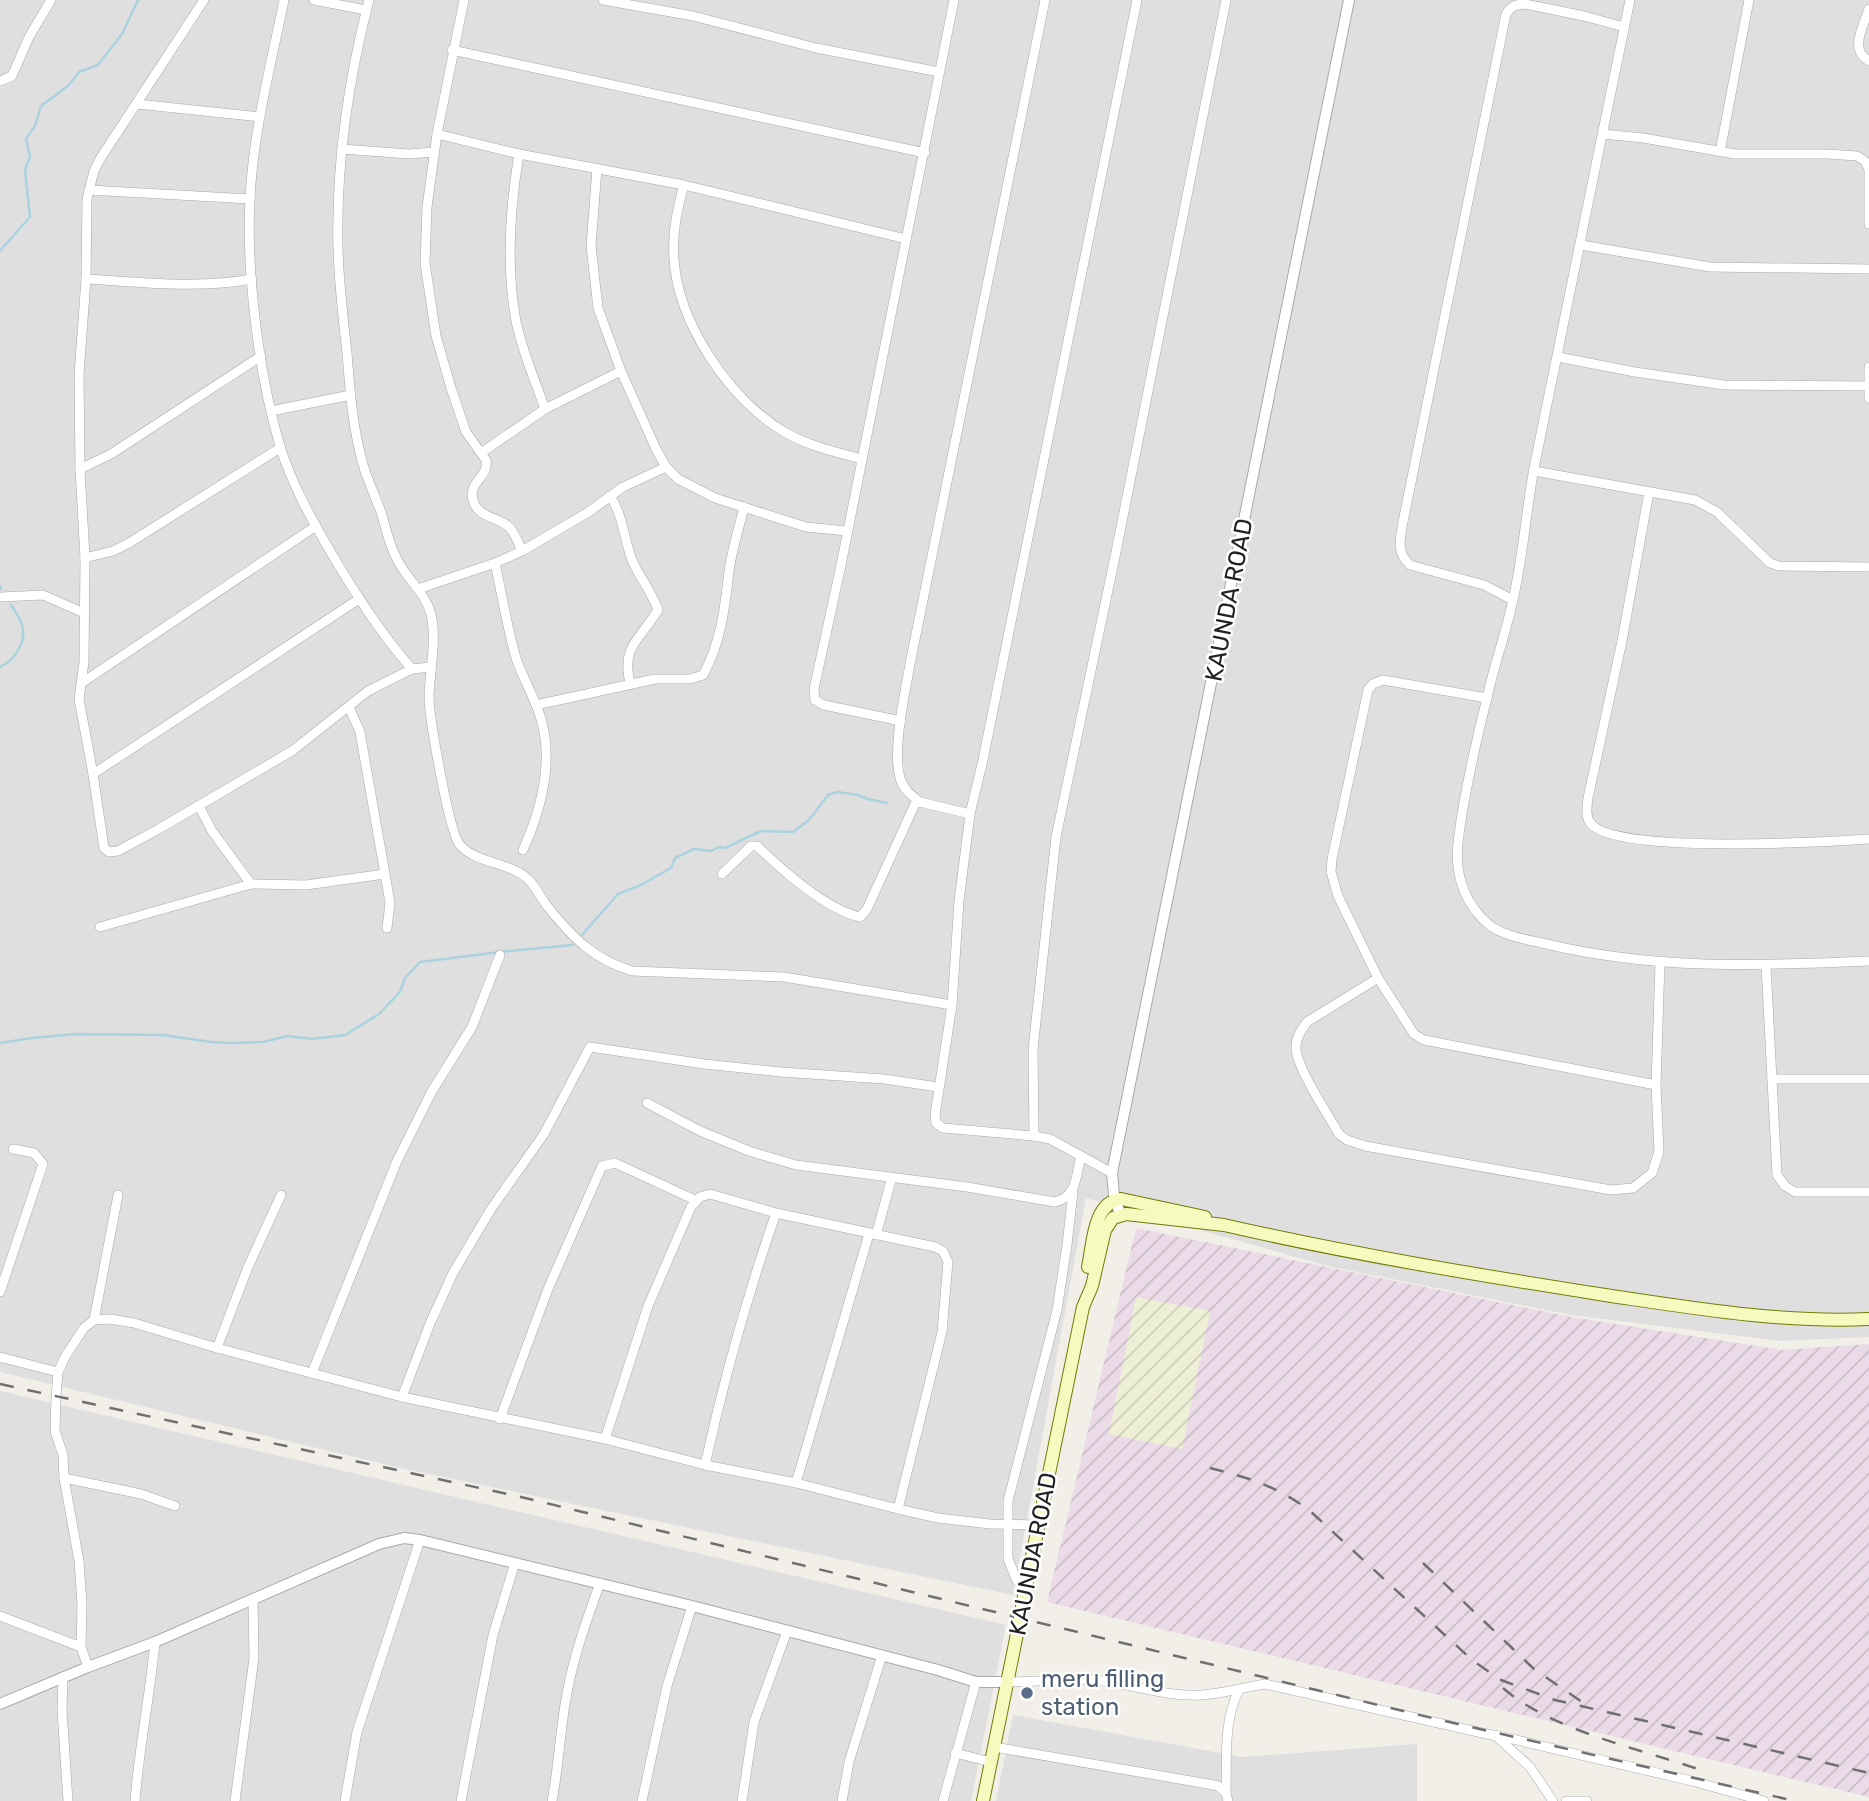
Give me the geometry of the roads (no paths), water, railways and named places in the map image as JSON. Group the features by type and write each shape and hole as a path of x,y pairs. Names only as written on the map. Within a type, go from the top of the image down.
{"main road":[{"path":"1116,1200 1129,1210 1224,1225 1528,1283 1765,1318 1869,1319"},
{"name":"KAUNDA ROAD","path":"983,1801 1083,1307 1084,1285 1100,1214 1106,1205 1116,1200"},
{"name":"KAUNDA ROAD","path":"1083,1307 1092,1286 1105,1230 1113,1218 1129,1210"}],"street":[{"path":"0,81 12,76 29,37 51,0"},
{"path":"204,0 100,159 89,190 86,211 86,279 79,375 85,558 83,682 79,699 104,848 109,852 118,852 292,751 368,691 412,669 431,667"},
{"path":"284,0 260,117 250,199 252,279 271,411 281,448 316,526 387,641 412,669"},
{"path":"314,0 368,5 356,54 342,149 338,254 356,442 396,558 409,581 426,600 433,626 431,725 452,822 460,845 470,852 518,872 528,880 562,923 596,956 611,965 632,971 784,977 952,1006"},
{"path":"464,0 434,152 427,207 425,263 436,336 461,417 466,432 486,460 486,471 473,487 472,499 477,509 508,527 522,551"},
{"path":"603,0 692,16 816,48 939,72"},
{"path":"901,721 824,705 815,701 814,690 954,0"},
{"path":"970,814 920,802 907,793 900,781 901,721 910,664 1045,0"},
{"path":"1112,1173 1050,1139 939,1126 935,1115 952,1006 959,901 970,814 1137,0"},
{"path":"1034,1136 1033,1049 1056,837 1226,0"},
{"name":"KAUNDA ROAD","path":"1116,1200 1112,1173 1349,0"},
{"path":"1630,0 1534,471 1513,600 1487,698 1458,844 1458,868 1468,901 1492,928 1583,953 1660,963 1766,965 1869,961"},
{"path":"1720,152 1749,0"},
{"path":"1513,600 1483,585 1410,565 1402,558 1399,550 1406,509 1506,14 1516,4 1525,4 1625,27"},
{"path":"1869,9 1858,47 1861,57 1869,61"},
{"path":"452,50 925,153"},
{"path":"137,104 260,117"},
{"path":"437,134 519,154 684,185 906,239"},
{"path":"1603,134 1643,138 1720,152 1857,156 1865,161 1869,169 1869,224"},
{"path":"342,149 409,154 434,152"},
{"path":"519,154 512,219 512,288 517,323 545,409"},
{"path":"597,169 591,228 598,308 621,371 666,467 694,489 744,507 806,527 847,531"},
{"path":"684,185 674,227 674,260 686,312 713,363 755,410 785,433 810,444 861,459"},
{"path":"89,190 250,199"},
{"path":"1581,245 1710,268 1869,269"},
{"path":"86,279 169,283 252,279"},
{"path":"80,469 118,450 261,356"},
{"path":"1558,357 1724,385 1869,386"},
{"path":"1869,368 1869,398"},
{"path":"481,453 545,409 621,371"},
{"path":"271,411 351,395"},
{"path":"85,558 113,551 129,543 281,448"},
{"path":"418,589 522,551 590,511 623,487 666,467"},
{"path":"1534,471 1695,500 1717,512 1770,563 1798,567 1869,568"},
{"path":"1649,492 1622,641 1588,798 1588,817 1592,825 1610,833 1675,842 1788,844 1869,839"},
{"path":"610,496 618,510 633,562 658,610 648,628 630,650 626,667 630,683"},
{"path":"536,705 655,678 690,679 703,675 709,665 726,608 730,569 744,507"},
{"path":"83,682 316,526"},
{"path":"495,563 513,646 536,705 545,738 545,781 535,824 523,850"},
{"path":"0,597 43,595 84,613"},
{"path":"93,774 359,599"},
{"path":"1487,698 1391,681 1373,684 1368,690 1331,872 1338,896 1378,978 1414,1034 1424,1040 1656,1085"},
{"path":"349,708 360,732 385,874 390,903 387,928"},
{"path":"722,874 751,846 757,846 794,879 840,909 860,917 867,909 912,808 920,802"},
{"path":"199,806 212,831 251,884"},
{"path":"100,927 251,884 306,885 385,874"},
{"path":"312,1373 397,1161 432,1091 472,1027 500,956"},
{"path":"1378,978 1307,1022 1296,1044 1298,1060 1339,1134 1354,1143 1623,1190 1633,1188 1651,1173 1659,1152 1656,1085 1660,963"},
{"path":"1766,965 1775,1168 1780,1180 1795,1192 1807,1194 1869,1192"},
{"path":"402,1397 453,1273 491,1209 544,1134 590,1047 704,1064 884,1079 938,1087"},
{"path":"1772,1079 1869,1079"},
{"path":"647,1103 700,1131 796,1165 967,1187 1055,1202 1065,1200 1073,1192"},
{"path":"0,1292 43,1164 34,1153 12,1149"},
{"path":"1025,1591 1017,1581 1008,1559 1008,1501 1060,1293 1073,1192 1081,1156"},
{"path":"500,1419 548,1289 602,1166 615,1163 695,1200"},
{"path":"796,1483 892,1177"},
{"path":"605,1439 648,1306 695,1200 710,1194 776,1213 935,1247 943,1251 948,1262 942,1332 898,1509"},
{"path":"94,1320 118,1195"},
{"path":"217,1348 248,1267 281,1195"},
{"path":"705,1465 729,1363 776,1213"},
{"path":"88,1667 82,1647 79,1561 64,1478 63,1455 55,1431 58,1372 75,1340 94,1320 110,1319 134,1323 402,1397 605,1439 705,1465 796,1483 938,1518 1038,1525"},
{"path":"0,1357 58,1372"},
{"path":"64,1478 141,1494 175,1506"},
{"path":"0,1704 155,1642 379,1544 404,1538 692,1606 976,1682 1094,1680 1168,1695 1202,1695 1265,1684 1496,1735 1692,1781 1764,1801"},
{"path":"345,1801 357,1732 420,1540"},
{"path":"461,1801 492,1635 515,1563"},
{"path":"552,1801 567,1694 582,1632 600,1583"},
{"path":"235,1801 254,1658 253,1599"},
{"path":"642,1801 667,1685 692,1606"},
{"path":"0,1616 82,1647"},
{"path":"742,1801 754,1722 788,1631"},
{"path":"135,1801 136,1772 151,1685 155,1642"},
{"path":"842,1801 849,1762 882,1655"},
{"path":"63,1677 62,1710 68,1801"},
{"path":"943,1801 976,1682"},
{"path":"1227,1797 1227,1731 1231,1706 1239,1690"},
{"path":"1496,1735 1530,1767 1553,1801"},
{"path":"994,1747 1218,1786 1227,1797"},
{"path":"955,1753 991,1762"},
{"path":"1566,1801 1587,1801"}],"waterway":[{"path":"0,251 30,217 25,170 30,156 26,139 35,126 41,106 69,85 79,72 98,65 122,34 138,0"},
{"path":"0,667 15,655 23,638 21,622 11,605"},
{"path":"582,935 618,894 671,868 675,858 694,849 711,851 719,847 725,848 761,831 793,832 809,820 828,795 837,792 887,803"},
{"path":"0,1043 76,1034 163,1035 232,1043 263,1042 288,1036 312,1039 345,1035 379,1014 400,992 405,978 420,962 573,945"}],"railway":[{"path":"0,1384 521,1497 1436,1719 1795,1801"},
{"path":"1210,1468 1262,1484 1309,1510 1472,1660 1501,1680 1555,1700 1869,1773"},
{"path":"1423,1563 1534,1669 1582,1702"},
{"path":"1503,1688 1522,1702 1569,1726 1698,1769"}],"place":[{"name":"meru filling station","path":"1027,1693"}]}
